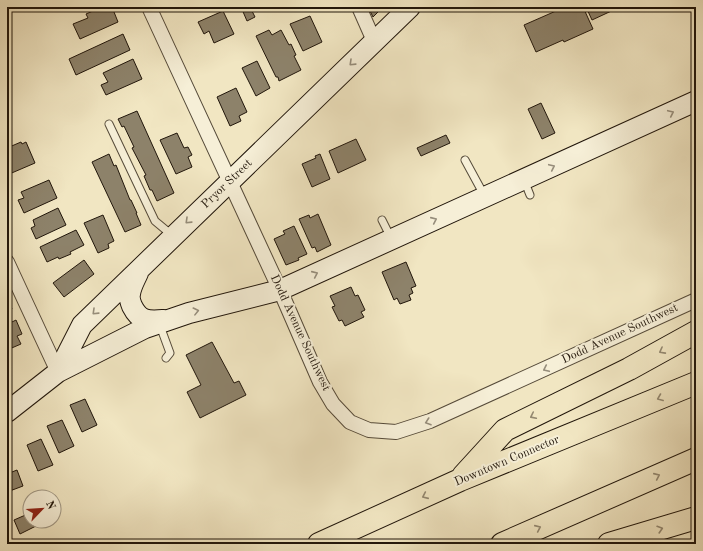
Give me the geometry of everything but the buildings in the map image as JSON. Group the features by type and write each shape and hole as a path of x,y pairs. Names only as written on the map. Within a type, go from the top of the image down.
{"highway":[{"path":"460,480 505,430 629,369 696,332"},
{"name":"Downtown Connector","path":"319,544 460,480 696,383"},
{"path":"502,544 696,459"},
{"path":"609,544 696,518"}],"main road":[{"name":"Pryor Street","path":"58,372 82,325 410,7"},
{"path":"7,412 58,372 145,328 189,313 280,290 486,197 526,188 696,101"},
{"path":"141,267 131,286 129,295 134,310 138,315 147,320 164,322"}],"street":[{"name":"Dodd Avenue Southwest","path":"149,7 280,290 320,382 333,404 350,422 369,430 396,432 430,422 696,300"},
{"path":"359,7 374,41"},
{"path":"9,271 58,372"}],"lane":[{"path":"109,124 155,221 173,236"},
{"path":"466,160 486,197"},
{"path":"382,220 392,240"},
{"path":"164,322 170,353 166,358"}]}
